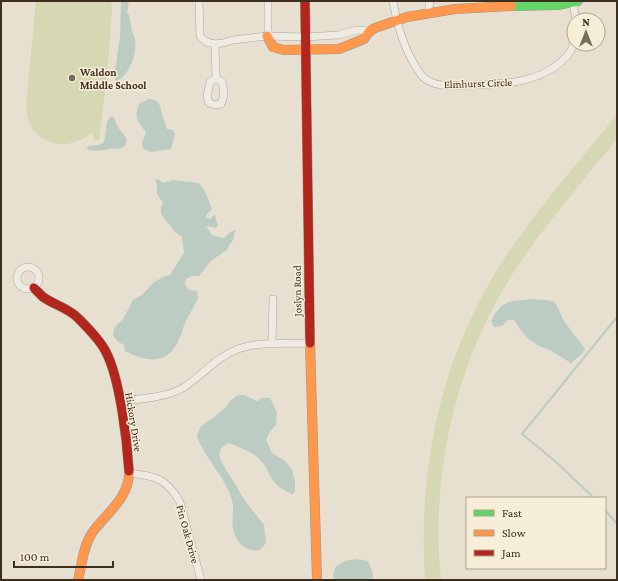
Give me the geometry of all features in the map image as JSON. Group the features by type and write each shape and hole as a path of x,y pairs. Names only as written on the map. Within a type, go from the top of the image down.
{"street":[{"path":"199,1 200,36 206,42 215,44 233,40 267,36 306,37 338,35 357,30 368,31 396,20 428,12 477,4 575,2 576,12"},
{"path":"268,1 267,36 273,47 284,50 339,49 364,39 368,31"},
{"name":"Joslyn Road","path":"305,1 308,242 317,580"},
{"path":"393,1 396,20"},
{"path":"428,12 430,1"},
{"name":"Elmhurst Circle","path":"396,20 405,46 422,77 431,82 447,86 517,82 551,70 567,57 570,52"},
{"path":"338,35 339,49"},
{"path":"215,44 216,78"},
{"name":"Hickory Drive","path":"34,288 43,297 69,311 78,318 100,342 106,352 114,374 120,401 129,473 126,489 118,504 95,530 87,542 78,580"},
{"path":"272,344 273,299"},
{"path":"120,401 149,398 182,388 226,354 248,346 311,342"},
{"name":"Pin Oak Drive","path":"129,473 152,476 163,481 174,492 180,502 201,580"}],"green space":[{"path":"36,1 111,1 112,10 108,66 99,140 93,140 93,131 86,137 68,144 50,142 34,131 29,122 26,106"},
{"path":"617,114 616,141 552,219 515,270 494,305 477,342 463,380 452,419 444,459 440,499 439,540 441,580 425,580 424,534 426,489 432,445 441,402 454,359 471,318 492,278 517,240"}],"shaded area":[{"path":"121,1 129,1 127,12 135,39 135,51 132,63 126,74 117,81 115,79 115,70 120,37"},
{"path":"153,99 158,102 167,129 173,130 175,134 171,149 151,152 143,149 142,143 146,132 140,125 136,115 140,103"},
{"path":"112,116 127,140 125,146 118,149 98,151 88,150 87,147 104,142 107,124 109,118"},
{"path":"158,179 163,183 173,180 198,183 205,192 212,209 206,215 206,218 210,219 215,214 218,225 216,228 206,226 211,234 224,238 230,232 236,231 234,234 234,239 227,250 212,260 199,276 192,276 186,279 185,285 189,290 197,291 198,298 174,348 163,358 149,359 141,358 125,351 124,345 117,341 113,335 114,328 123,319 133,300 142,295 154,282 170,275 184,253 182,237 175,232 161,214 161,207 163,203 157,194 157,184 155,180"},
{"path":"531,299 555,302 564,321 585,349 582,354 571,363 530,340 521,331 514,320 508,320 502,326 494,327 491,321 503,305 512,301"},
{"path":"238,395 244,395 257,401 262,398 270,398 277,412 276,425 270,431 266,440 272,453 285,461 292,470 295,481 295,492 292,494 276,484 264,464 255,456 229,443 222,447 219,455 222,463 246,502 264,525 266,543 260,550 251,550 244,547 235,536 233,531 233,506 229,491 204,452 197,435 201,426 225,408 231,400"},
{"path":"357,559 368,561 373,573 373,580 334,580 333,574 336,566 345,561"}],"waterway":[{"path":"593,497 555,461 522,434 617,317"},
{"path":"606,511 617,524"}],"traffic: fast":[{"path":"512,6 558,5 578,1"}],"traffic: slow":[{"path":"267,36 273,47 284,50 339,49 364,39 369,32 375,28 407,17 455,9 512,6"},
{"path":"310,343 317,580"},
{"path":"78,580 89,538 116,505 126,489 129,471"}],"traffic: jam":[{"path":"305,1 310,343"},
{"path":"34,288 43,297 75,315 94,334 106,352 119,393 125,427 129,471"}],"place":[{"name":"Waldon Middle School","path":"72,78"}]}
